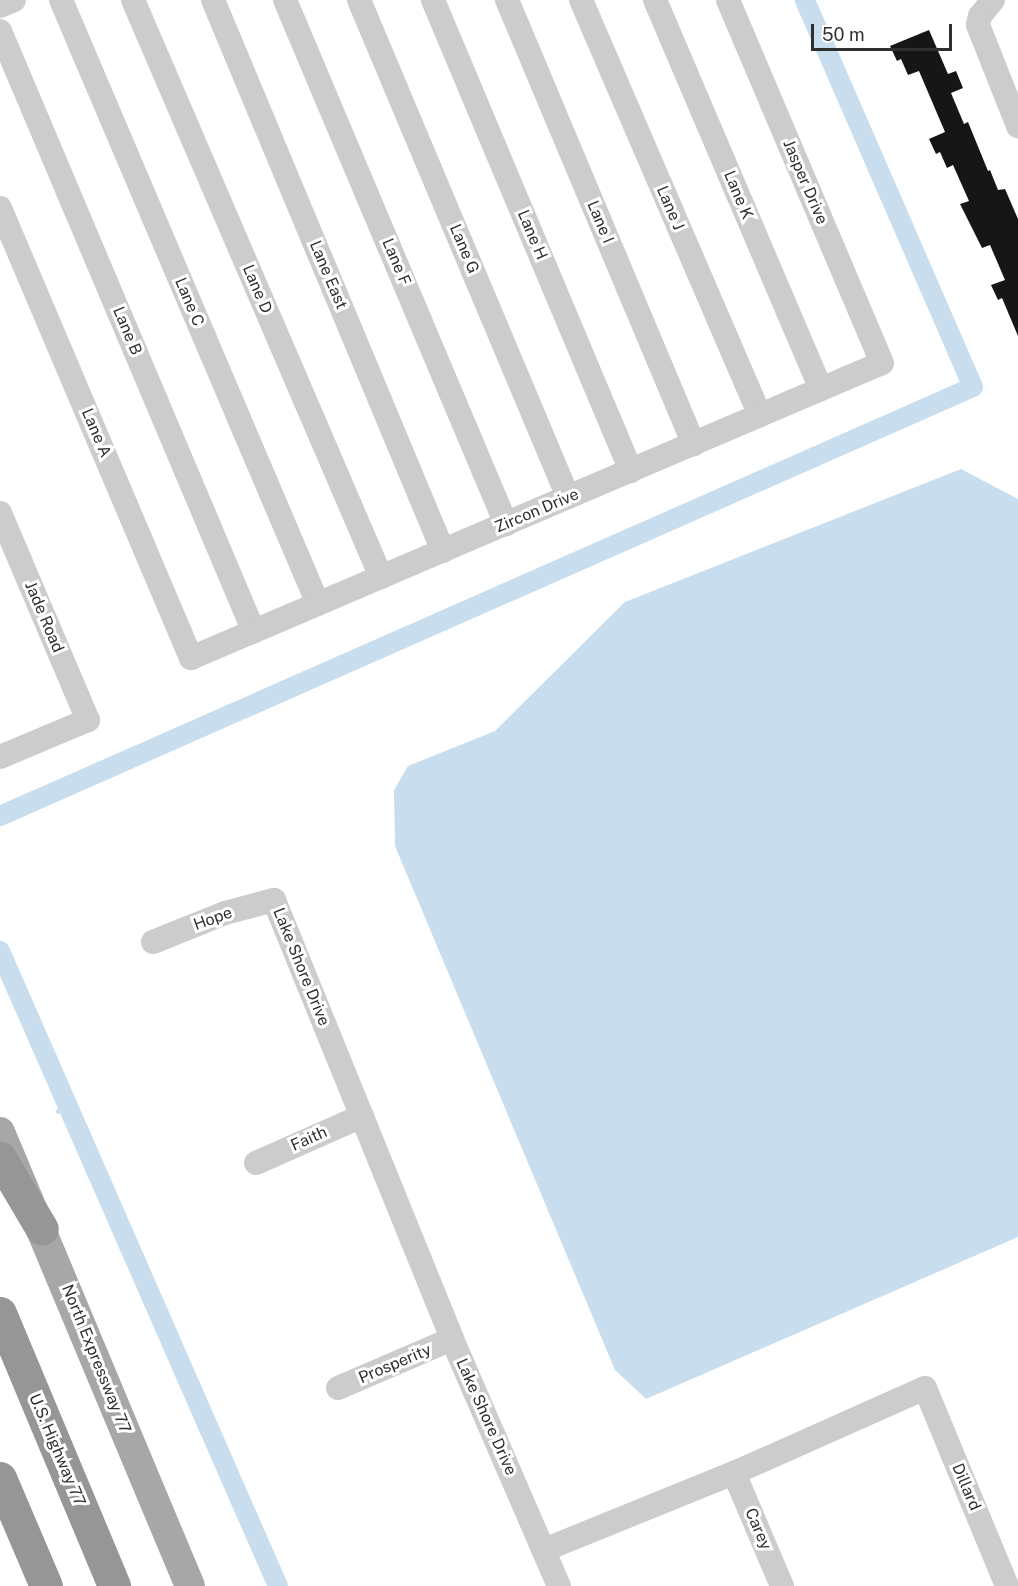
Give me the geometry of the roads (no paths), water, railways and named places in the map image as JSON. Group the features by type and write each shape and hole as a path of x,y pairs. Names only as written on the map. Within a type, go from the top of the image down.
{"highway":[{"path":"0,1158 42,1229"},
{"name":"U.S. Highway 77","path":"0,1313 114,1586"},
{"path":"0,1478 46,1586"}],"main road":[{"name":"North Expressway 77","path":"0,1132 190,1586"}],"street":[{"path":"0,6 14,0"},
{"name":"Lane C","path":"61,0 318,604"},
{"name":"Lane D","path":"133,0 381,577"},
{"name":"Lane East","path":"213,0 443,551"},
{"name":"Lane F","path":"285,0 506,524"},
{"name":"Lane G","path":"359,0 568,497"},
{"name":"Lane H","path":"433,0 631,471"},
{"name":"Lane I","path":"507,0 694,444"},
{"name":"Lane J","path":"581,0 760,415"},
{"name":"Lane K","path":"656,0 821,390"},
{"name":"Jasper Drive","path":"728,0 882,363"},
{"path":"987,8 980,35 1018,126"},
{"name":"Lane B","path":"0,31 254,632"},
{"name":"Lane A","path":"0,208 191,658"},
{"name":"Zircon Drive","path":"191,658 882,363"},
{"name":"Jade Road","path":"0,513 88,720 0,757"},
{"name":"Hope","path":"153,942 225,914 274,900"},
{"name":"Lake Shore Drive","path":"274,900 452,1340 560,1586"},
{"name":"Faith","path":"256,1163 362,1116"},
{"name":"Prosperity","path":"338,1388 452,1340"},
{"name":"Dillard","path":"734,1473 925,1388 1007,1586"},
{"path":"544,1550 734,1473"},
{"name":"Carey","path":"734,1473 782,1586"}],"water":[{"path":"961,469 1018,499 1018,1237 646,1399 615,1370 395,846 394,790 408,766 495,731 625,602"}],"waterway":[{"path":"0,816 973,387 805,0"},
{"path":"0,951 278,1586"},
{"path":"58,1111 68,1106"}]}
